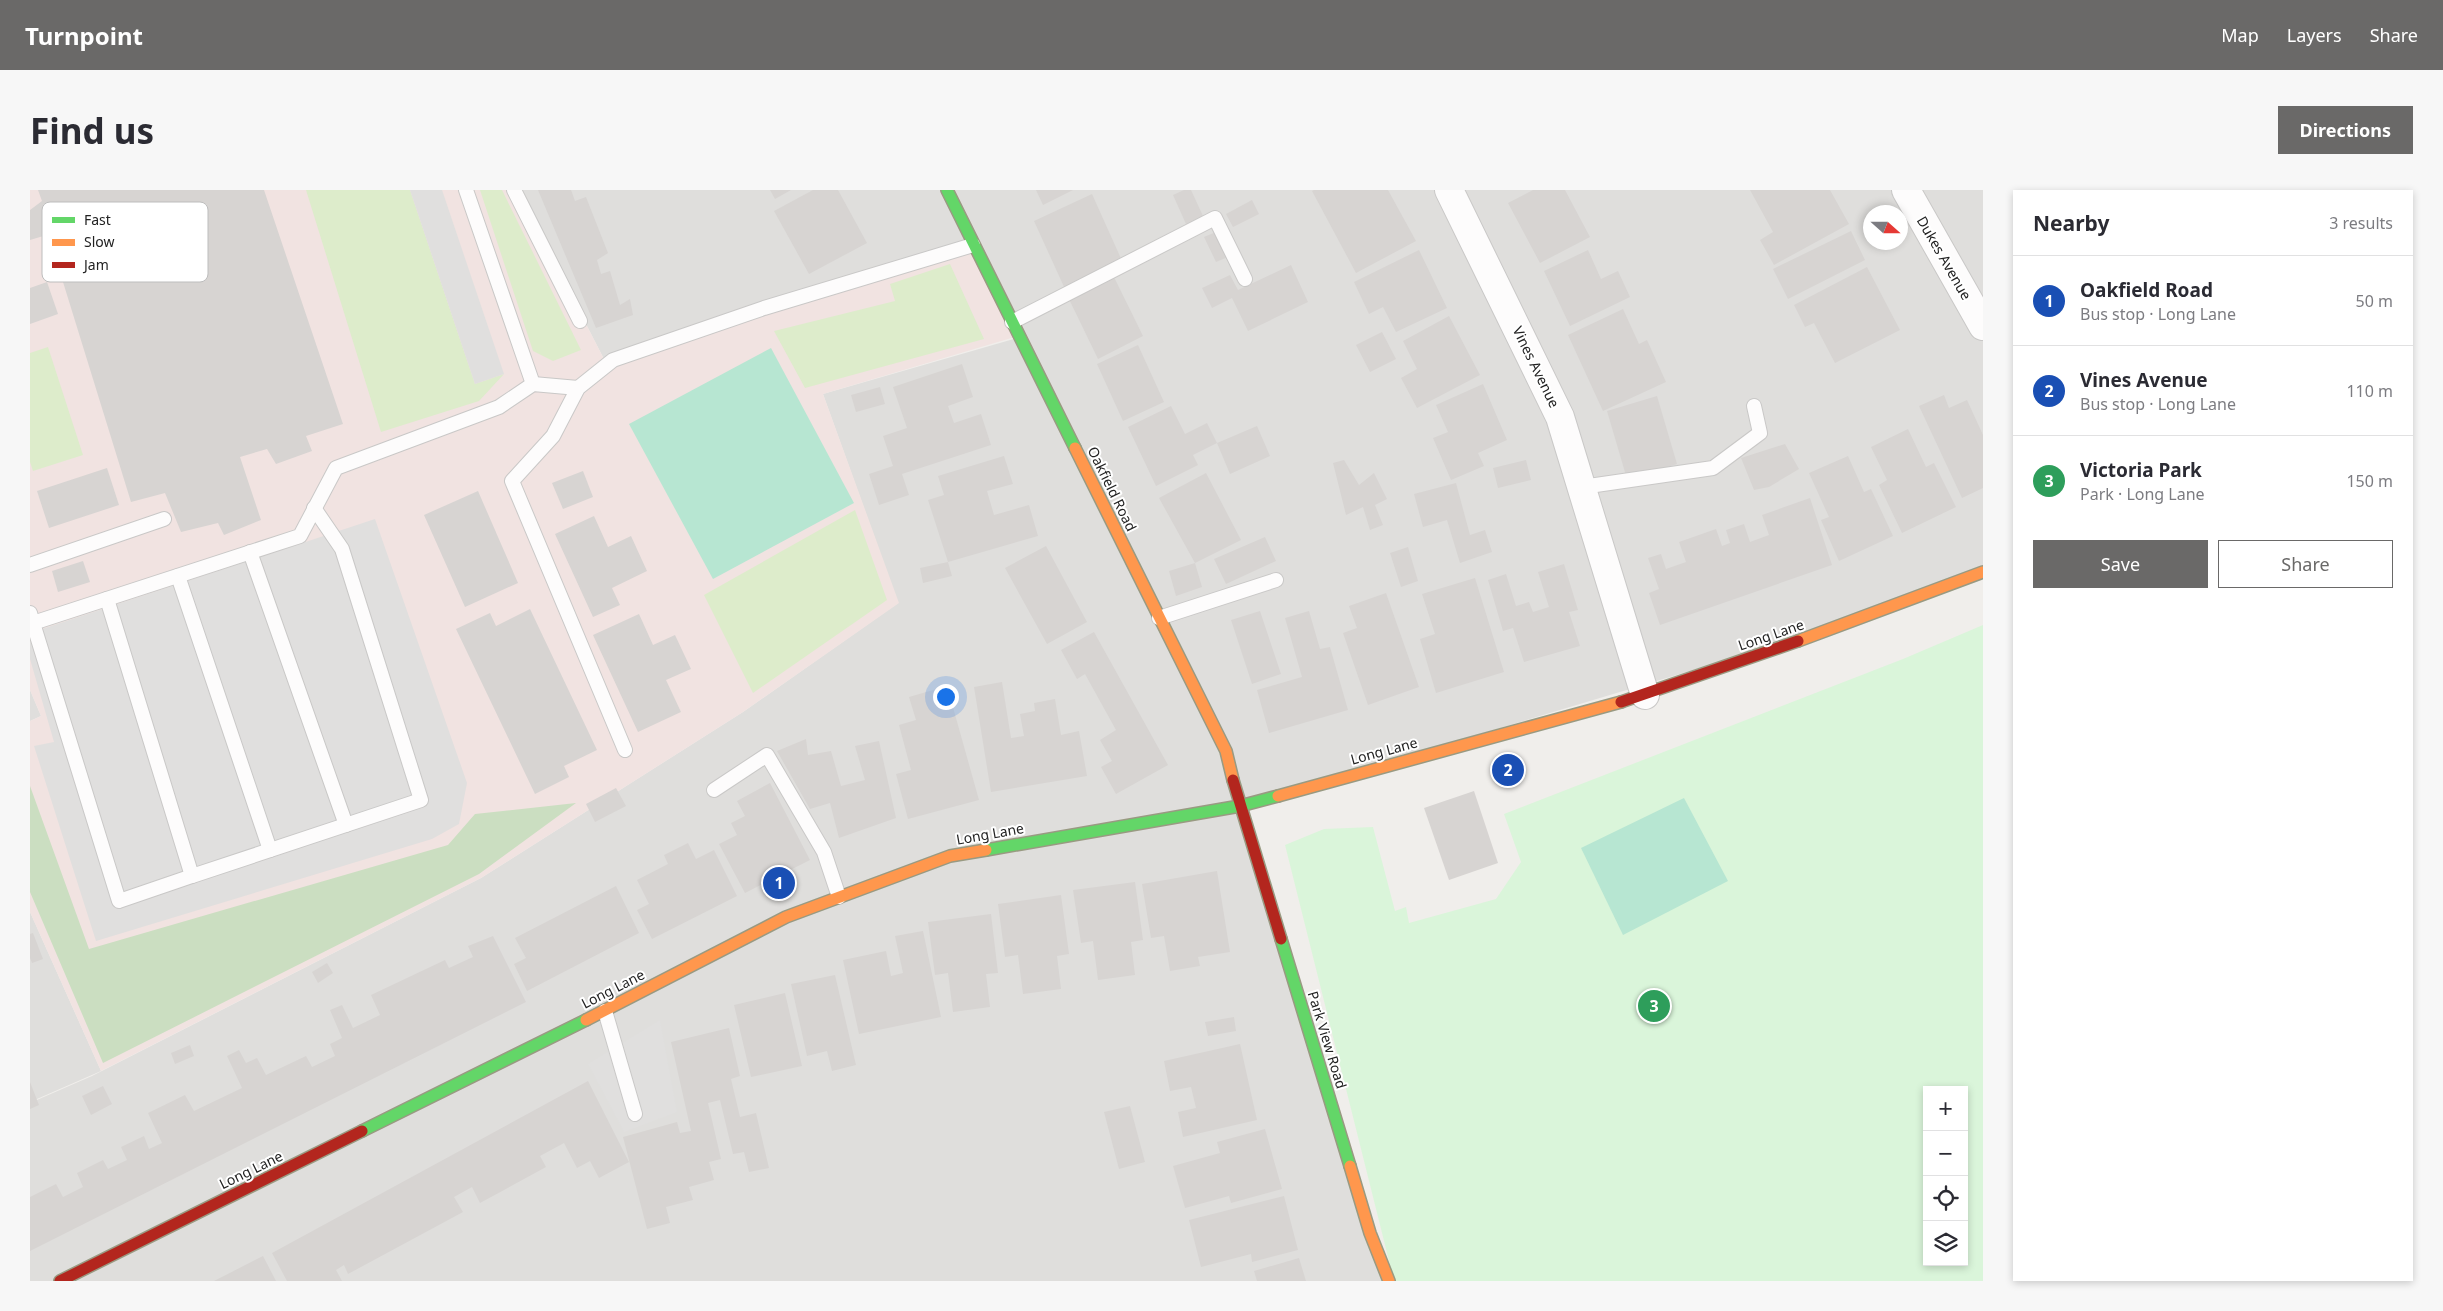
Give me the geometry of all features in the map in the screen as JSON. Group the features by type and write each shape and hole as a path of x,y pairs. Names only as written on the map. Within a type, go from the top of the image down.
{"street":[{"name":"Oakfield Road","path":"947,190 1226,751 1240,806"},
{"name":"Vines Avenue","path":"1449,190 1560,417 1644,695"},
{"name":"Dukes Avenue","path":"1906,190 1983,326"},
{"name":"Long Lane","path":"60,1281 605,1011 786,917 950,856 1240,806 1644,695 1856,621 1983,572"},
{"name":"Park View Road","path":"1240,806 1370,1233 1389,1281"}],"lane":[{"path":"466,190 533,384"},
{"path":"514,190 580,321"},
{"path":"1012,322 1215,218 1245,279"},
{"path":"625,750 512,481 553,436 578,388 612,360 764,308 973,245"},
{"path":"314,508 342,549 421,800 119,901 31,618 107,599 300,536 314,508 336,468 500,408 533,384 578,388"},
{"path":"1582,487 1713,468 1760,433 1754,406"},
{"path":"30,565 164,519"},
{"path":"250,552 346,825"},
{"path":"178,576 270,850"},
{"path":"1159,618 1276,580"},
{"path":"107,599 192,876"},
{"path":"714,790 767,755 824,852 839,897"},
{"path":"605,1011 635,1114"}],"shaded area":[{"path":"30,190 517,190 606,363 971,240 1021,335 823,394 899,603 743,712 481,878 101,1071 30,912 30,721 41,716 30,690"},
{"path":"410,190 442,190 504,374 475,384"},
{"path":"517,190 1983,190 1983,572 1850,623 1240,806 1391,1281 30,1281 30,1103 92,1076 481,878 743,712 898,603 823,394 1021,337 606,363"},
{"path":"375,519 467,783 459,824 432,839 96,941 34,746 54,742 30,659 30,633"},
{"path":"30,690 41,716 30,721"},
{"path":"30,912 101,1071 30,1102"},
{"path":"660,1020 677,1112 624,1132 588,1064"}],"green space":[{"path":"306,190 410,190 475,384 504,374 479,401 381,432"},
{"path":"480,190 502,190 581,350 553,361 533,351"},
{"path":"950,264 984,339 805,388 774,331 895,301 890,284"},
{"path":"48,347 83,455 33,471 30,462 30,353"},
{"path":"771,348 854,503 713,579 629,424"},
{"path":"855,510 887,600 753,693 704,595"},
{"path":"1983,625 1983,1281 1394,1281 1285,845 1324,829 1373,827 1395,911 1406,907 1409,923 1496,899 1521,862 1504,814 1903,659"},
{"path":"30,786 89,949 448,845 475,814 576,803 479,874 103,1063 30,892"},
{"path":"1684,798 1728,881 1623,935 1581,848"}],"building":[{"path":"38,190 264,190 343,424 306,436 312,451 276,464 267,449 240,457 261,520 224,535 218,523 181,532 165,493 131,502 63,282 208,282 208,202 42,202 42,236 30,240 30,210 42,201"},
{"path":"538,190 571,190 575,201 586,197 608,253 597,260 601,274 610,271 620,305 630,299 633,315 596,328"},
{"path":"770,190 791,190 775,199"},
{"path":"813,190 838,190 867,243 809,274 774,211"},
{"path":"1036,190 1073,190 1043,205"},
{"path":"1184,190 1191,190 1203,216 1186,224 1173,195"},
{"path":"1388,190 1416,241 1356,273 1312,191"},
{"path":"1533,190 1565,190 1590,237 1540,263 1508,203"},
{"path":"1750,190 1830,190 1849,224 1774,265 1760,240 1773,232"},
{"path":"1092,194 1123,263 1065,289 1034,221"},
{"path":"1252,200 1259,214 1233,227 1226,214"},
{"path":"1851,231 1865,260 1788,299 1773,269"},
{"path":"1216,232 1228,257 1216,262 1204,237"},
{"path":"1419,250 1447,308 1396,332 1383,307 1369,314 1354,282"},
{"path":"1588,250 1601,279 1618,271 1630,297 1570,326 1544,271"},
{"path":"1291,265 1308,302 1248,331 1232,298 1212,308 1202,288 1230,275 1238,290"},
{"path":"1867,267 1900,330 1835,363 1814,323 1805,327 1794,305"},
{"path":"1112,273 1143,336 1098,359 1067,295"},
{"path":"47,282 58,314 30,324 30,288"},
{"path":"1623,309 1639,344 1647,340 1666,382 1603,411 1568,335"},
{"path":"1449,316 1480,375 1417,408 1401,378 1417,369 1403,341"},
{"path":"1382,332 1396,359 1370,372 1356,345"},
{"path":"1138,345 1164,402 1123,421 1097,364"},
{"path":"962,364 973,397 948,406 954,423 981,414 991,445 902,474 909,495 879,505 869,474 893,466 883,436 907,428 893,387"},
{"path":"1483,384 1507,440 1478,453 1484,466 1451,480 1433,438 1448,432 1436,405"},
{"path":"880,387 885,404 856,412 851,395"},
{"path":"1944,395 1949,408 1967,400 1983,435 1983,488 1962,498 1919,406"},
{"path":"1657,396 1677,464 1627,479 1607,411"},
{"path":"1171,406 1185,434 1207,423 1217,443 1193,455 1198,465 1156,486 1128,427"},
{"path":"1257,426 1270,456 1230,474 1217,443"},
{"path":"1908,429 1926,467 1934,463 1956,507 1902,533 1879,485 1887,480 1871,447"},
{"path":"1785,444 1799,469 1769,487 1754,490 1741,458"},
{"path":"1004,456 1013,484 987,491 994,515 1029,505 1038,536 948,562 928,500 944,495 938,476"},
{"path":"1848,456 1864,492 1871,489 1893,536 1839,561 1821,520 1829,517 1809,473"},
{"path":"1344,460 1359,485 1374,473 1387,499 1375,505 1383,525 1370,530 1363,507 1346,515 1333,463"},
{"path":"1526,460 1531,480 1498,488 1493,468"},
{"path":"107,468 119,505 49,528 37,491"},
{"path":"583,471 593,497 563,509 552,483"},
{"path":"1206,473 1241,540 1195,563 1159,498"},
{"path":"1456,483 1470,535 1485,530 1492,552 1460,563 1447,520 1423,527 1414,494"},
{"path":"478,491 518,583 465,607 424,515"},
{"path":"1810,498 1832,565 1660,625 1649,593 1659,589 1648,558 1661,554 1666,569 1686,562 1679,542 1716,529 1722,546 1730,543 1726,530 1744,524 1750,542 1769,535 1762,515"},
{"path":"594,516 608,547 631,536 647,571 612,588 620,605 593,617 555,534"},
{"path":"1265,537 1276,561 1226,584 1214,559"},
{"path":"1046,546 1087,622 1047,644 1005,568"},
{"path":"1408,547 1418,581 1401,587 1390,553"},
{"path":"83,561 90,582 58,592 52,571"},
{"path":"948,562 952,576 923,583 920,568"},
{"path":"1195,563 1202,587 1176,596 1169,571"},
{"path":"1564,564 1578,610 1569,612 1580,646 1524,662 1513,628 1503,631 1488,580 1506,574 1516,606 1529,602 1533,612 1549,607 1538,572"},
{"path":"1475,578 1504,672 1436,693 1420,639 1435,634 1422,594"},
{"path":"1386,593 1419,687 1368,705 1343,633 1357,628 1349,606"},
{"path":"530,609 597,750 564,766 569,777 535,794 456,629 490,613 496,626"},
{"path":"1260,611 1281,674 1252,684 1231,620"},
{"path":"1309,611 1320,649 1330,647 1348,710 1269,733 1257,690 1302,677 1285,618"},
{"path":"639,614 653,645 675,635 691,669 666,680 681,712 638,732 593,635"},
{"path":"1094,632 1168,765 1116,794 1101,767 1112,761 1100,740 1116,730 1085,674 1077,679 1061,650"},
{"path":"1002,682 1011,738 1024,736 1020,714 1035,711 1034,703 1055,699 1061,735 1079,731 1087,776 991,792 974,687"},
{"path":"947,686 979,800 908,819 896,774 911,770 899,725 916,720 909,697"},
{"path":"806,739 808,755 831,751 841,786 865,780 855,746 879,741 896,818 839,838 830,803 810,809 777,751"},
{"path":"770,783 810,860 745,893 719,844 737,835 731,823 745,816 737,801"},
{"path":"616,788 626,806 595,822 586,804"},
{"path":"1474,791 1498,863 1449,880 1424,808"},
{"path":"688,843 696,859 714,850 737,896 652,939 637,910 649,904 637,880 668,864 664,855"},
{"path":"1217,871 1230,952 1198,957 1200,966 1170,971 1164,936 1151,938 1142,884"},
{"path":"1135,882 1143,940 1131,942 1135,975 1098,980 1093,941 1081,943 1073,890"},
{"path":"616,886 639,933 527,991 514,964 526,958 515,938"},
{"path":"1061,895 1069,954 1057,956 1061,989 1023,994 1018,955 1005,957 998,904"},
{"path":"991,914 998,973 986,974 990,1007 953,1012 948,973 935,975 928,922"},
{"path":"923,931 941,1017 859,1034 843,960 886,951 891,976 903,973 895,936"},
{"path":"33,933 43,959 32,963 30,958 30,934"},
{"path":"493,936 526,1002 30,1251 30,1197 56,1184 63,1197 83,1187 77,1173 103,1160 108,1169 127,1160 121,1147 144,1136 149,1149 162,1143 148,1113 185,1095 194,1111 242,1088 227,1056 239,1050 246,1063 257,1058 266,1075 306,1056 312,1067 335,1056 330,1044 342,1038 330,1010 342,1005 353,1028 380,1015 371,995 445,960 449,968 473,957 468,946"},
{"path":"327,963 333,973 318,983 312,972"},
{"path":"835,975 856,1065 832,1071 827,1051 807,1056 791,984"},
{"path":"785,993 802,1066 751,1077 734,1005"},
{"path":"1234,1017 1236,1031 1208,1036 1205,1022"},
{"path":"729,1028 740,1076 731,1079 740,1117 756,1113 769,1168 749,1172 744,1152 733,1154 720,1100 708,1103 721,1159 709,1162 714,1180 689,1187 693,1200 666,1207 670,1223 647,1229 623,1137 677,1122 680,1133 691,1131 671,1042"},
{"path":"1240,1044 1257,1120 1183,1137 1178,1112 1196,1108 1191,1087 1170,1091 1164,1061"},
{"path":"190,1045 194,1056 175,1064 171,1053"},
{"path":"588,1081 629,1162 599,1178 590,1161 577,1168 564,1143 540,1156 546,1167 480,1203 472,1187 454,1197 463,1212 348,1274 344,1265 336,1270 342,1281 287,1281 272,1253"},
{"path":"30,1082 39,1105 30,1109"},
{"path":"103,1086 112,1104 91,1115 82,1096"},
{"path":"1130,1106 1145,1162 1119,1169 1104,1112"},
{"path":"1265,1129 1282,1189 1231,1203 1229,1196 1185,1208 1173,1166 1220,1153 1217,1142"},
{"path":"1284,1196 1298,1250 1252,1262 1251,1254 1201,1267 1189,1220"},
{"path":"263,1256 276,1281 214,1281"},
{"path":"1299,1258 1306,1281 1257,1281 1254,1271"}],"traffic: fast":[{"path":"947,190 1075,448"},
{"path":"986,850 1240,806 1278,796"},
{"path":"1281,939 1350,1166"},
{"path":"362,1131 586,1020"}],"traffic: slow":[{"path":"1075,448 1226,751 1233,780"},
{"path":"1798,641 1983,572"},
{"path":"1278,796 1621,702"},
{"path":"586,1020 786,917 950,856 986,850"},
{"path":"1350,1166 1370,1233 1389,1281"}],"traffic: jam":[{"path":"1621,702 1798,641"},
{"path":"1233,780 1281,939"},
{"path":"60,1281 362,1131"}],"place":[{"name":"Vines Avenue","path":"1508,770"},
{"name":"Oakfield Road","path":"779,883"},
{"name":"Victoria Park","path":"1654,1006"}]}
